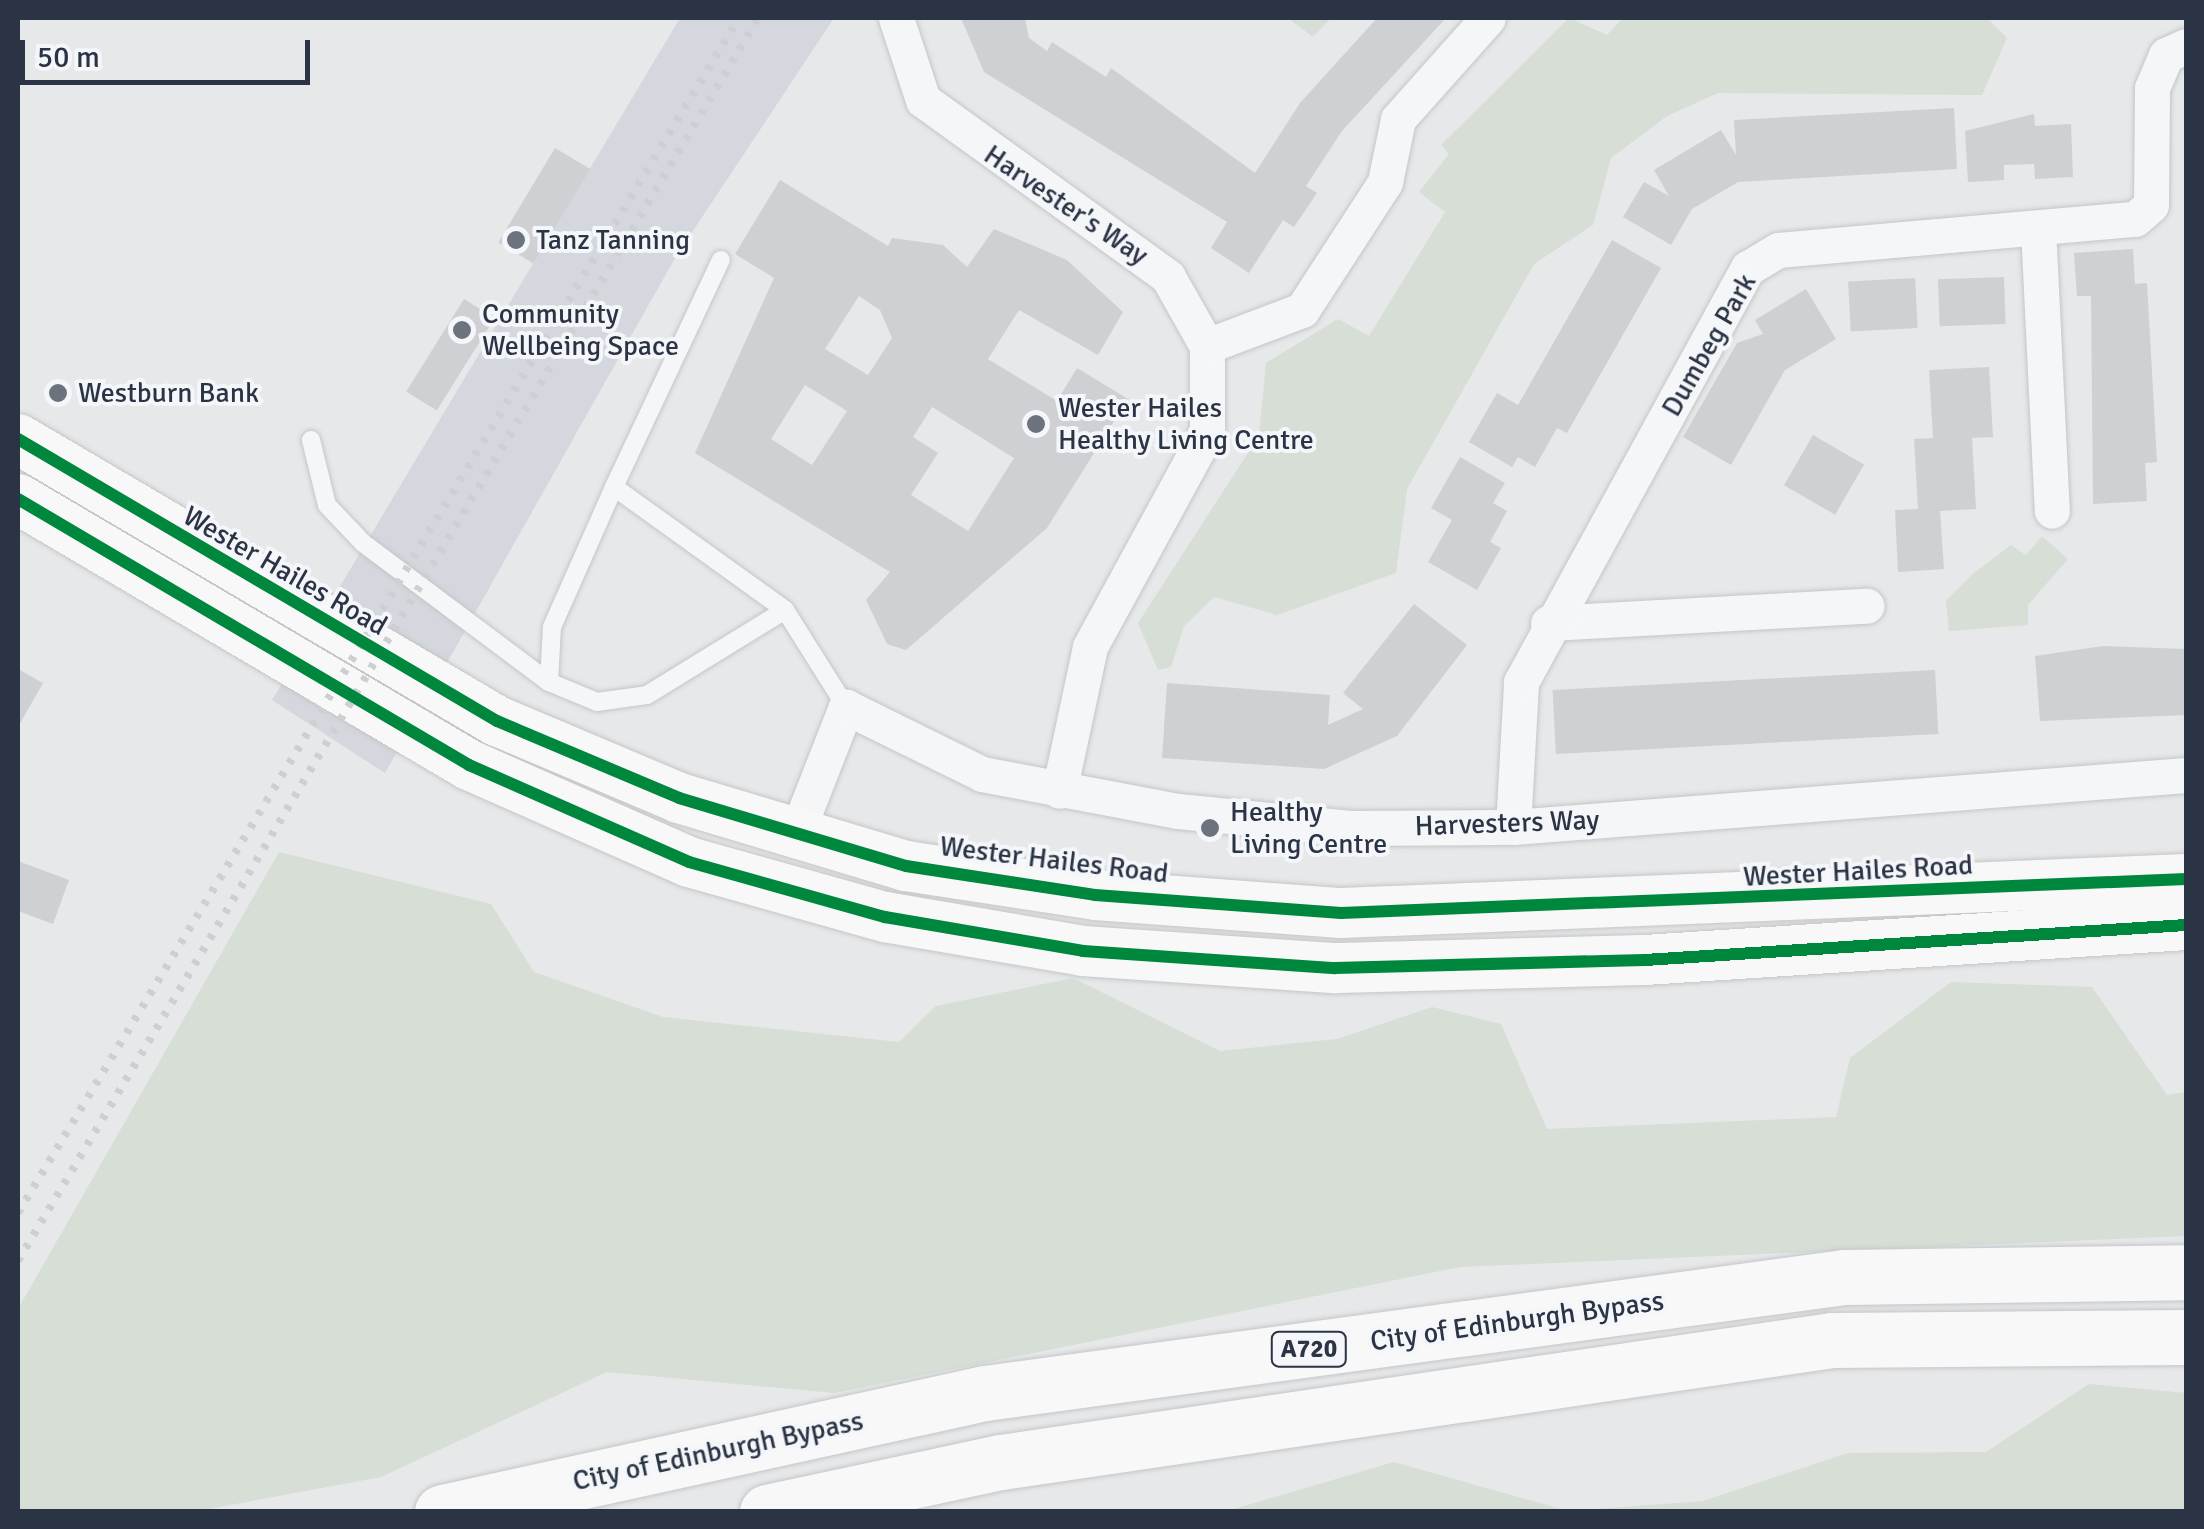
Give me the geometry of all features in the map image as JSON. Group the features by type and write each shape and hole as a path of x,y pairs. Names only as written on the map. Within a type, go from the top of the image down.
{"highway":[{"name":"City of Edinburgh Bypass","path":"442,1512 985,1392 1844,1278 2186,1272"},
{"path":"767,1512 1001,1462 1832,1340 2186,1338"}],"main road":[{"name":"Wester Hailes Road","path":"18,439 497,722 795,836 906,866 1095,895 1341,913 2186,879"},
{"path":"18,499 470,764 776,890 1083,951 1335,968 2186,925"},
{"path":"776,890 795,836"}],"street":[{"name":"Harvester's Way","path":"896,18 923,100 1168,277 1207,346 1207,432 1090,646 1059,792"},
{"path":"1207,346 1302,310 1384,182 1398,120 1488,18"},
{"name":"Dumbeg Park","path":"1513,827 1520,682 1548,623 1748,268 1778,250 2136,218 2151,205 2152,88 2166,55 2186,46"},
{"path":"2038,228 2052,511"},
{"path":"1548,623 1867,606"},
{"path":"795,836 846,707"},
{"name":"Harvesters Way","path":"846,707 982,774 1059,792 1350,828 1513,827 2186,775"}],"lane":[{"path":"549,682 552,627 721,260"},
{"path":"310,440 327,505 363,543 549,682 597,702 647,695 785,610"},
{"path":"614,487 785,610 846,707"}],"shaded area":[{"path":"680,18 834,18 675,258 385,773 272,700"},
{"path":"1288,18 1331,18 1313,37"},
{"path":"1569,18 1607,35 1623,18 1987,18 2007,38 1982,95 1718,93 1667,116 1611,158 1593,225 1534,264 1407,489 1396,573 1277,615 1214,597 1184,626 1171,667 1158,670 1138,623 1259,436 1266,363 1338,319 1369,336 1445,212 1419,192 1449,154 1441,145"},
{"path":"2042,536 2068,559 2028,605 2028,625 1949,631 1946,601 2011,545 2026,555"},
{"path":"279,852 491,904 534,972 663,1017 899,1042 936,1006 1073,978 1220,1051 1337,1039 1432,1007 1501,1024 1547,1129 1836,1117 1850,1058 1951,982 2092,987 2167,1095 2186,1092 2186,1236 1460,1267 835,1393 607,1372 381,1477 198,1511 18,1512 18,1309"},
{"path":"2089,1384 2186,1393 2186,1511 1571,1511 1703,1501 1848,1453 1986,1452"},
{"path":"1394,1462 1568,1511 1227,1511"}],"building":[{"path":"961,18 1025,18 1029,38 1047,51 1052,42 1106,77 1111,68 1255,173 1300,103 1377,18 1446,18 1342,131 1306,186 1317,193 1294,227 1283,220 1249,273 1211,248 1227,222 984,72"},
{"path":"1954,108 1957,169 1738,182 1692,209 1671,245 1623,217 1644,182 1669,196 1654,170 1721,130 1736,155 1734,120"},
{"path":"2034,114 2035,126 2071,124 2073,177 2035,179 2034,164 2004,165 2004,180 1968,182 1965,131"},
{"path":"555,148 590,169 533,263 498,242"},
{"name":"Wester Hailes Healthy Living Centre","path":"780,180 888,246 892,238 943,245 967,267 994,229 1067,260 1123,312 1098,355 1019,310 988,359 1057,401 1077,368 1128,399 1047,528 906,650 887,644 866,600 890,572 695,453 774,278 735,254","holes":["859,296 880,310 892,338 868,375 825,349","805,385 847,411 812,465 771,439","932,407 1014,458 968,531 911,495 938,453 913,437"]},
{"path":"1612,240 1661,268 1567,433 1557,428 1535,467 1518,457 1512,467 1469,442 1497,393 1518,405"},
{"path":"2133,249 2135,284 2147,283 2157,462 2145,463 2147,501 2093,504 2091,296 2077,296 2074,253"},
{"path":"2004,277 2006,324 1940,326 1938,279"},
{"path":"1915,278 1918,328 1851,331 1848,282"},
{"path":"1806,289 1836,339 1785,370 1731,465 1683,437 1737,343 1763,334 1755,320"},
{"path":"464,299 495,318 437,411 406,391"},
{"path":"1989,367 1993,437 1972,438 1976,509 1940,511 1944,569 1898,572 1895,510 1918,509 1914,439 1933,438 1929,370"},
{"path":"1813,435 1864,464 1835,515 1784,485"},
{"path":"1460,457 1505,483 1493,503 1507,511 1490,542 1501,548 1477,590 1428,562 1452,520 1431,508"},
{"path":"1414,604 1467,645 1397,736 1324,769 1162,758 1167,683 1330,695 1328,725 1363,709 1343,693"},
{"path":"2103,646 2186,649 2186,715 2040,721 2035,656"},
{"path":"18,669 43,683 18,727"},
{"path":"1935,670 1938,734 1556,754 1553,690"},
{"path":"18,861 69,880 53,924 18,911"}],"railway":[{"path":"18,1213 739,18"},
{"path":"18,1261 758,18"}],"cycle path":[{"path":"18,439 497,721 679,798 906,866 1095,895 1341,913 2186,879"},
{"path":"18,499 469,765 689,862 885,917 1083,951 1335,968 1645,960 2186,925"}],"place":[{"name":"Tanz Tanning","path":"516,240"},
{"name":"Community Wellbeing Space","path":"462,330"},
{"name":"Westburn Bank","path":"58,393"},
{"name":"Wester Hailes Healthy Living Centre","path":"1036,424"},
{"name":"Healthy Living Centre","path":"1210,828"}]}
